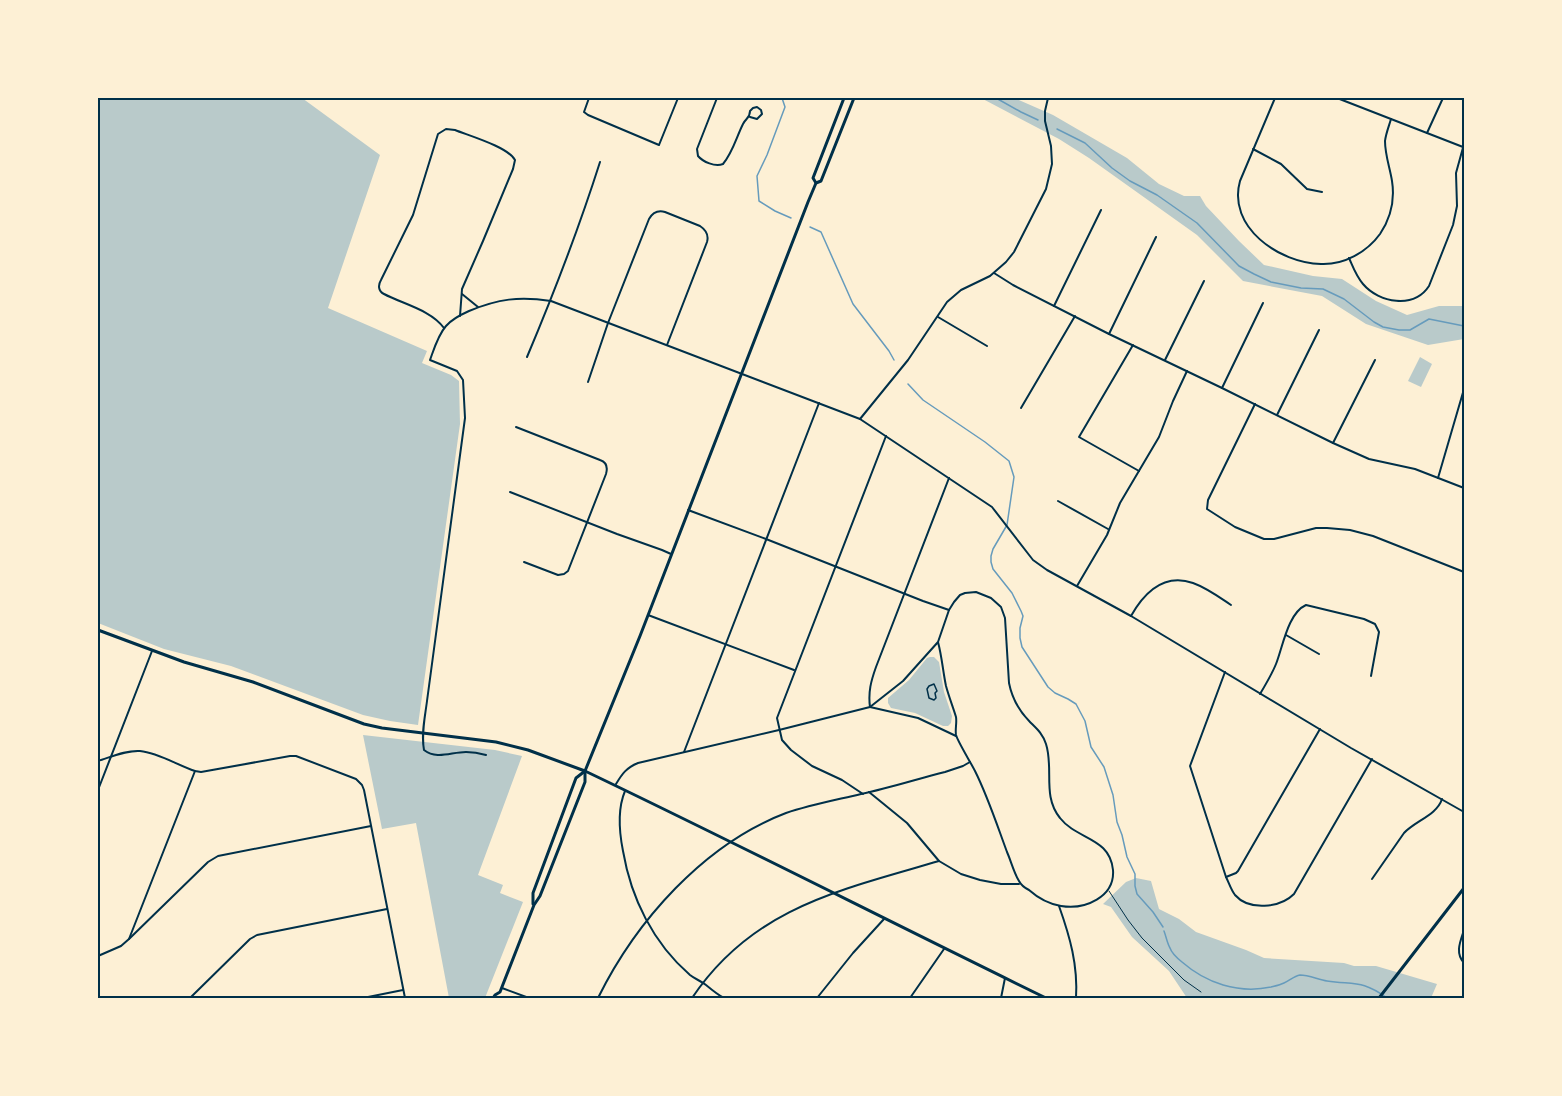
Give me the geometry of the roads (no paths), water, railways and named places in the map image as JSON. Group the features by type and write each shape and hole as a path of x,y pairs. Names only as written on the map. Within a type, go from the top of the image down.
{"main road":[{"path":"816,183 813,178 844,98"},
{"path":"502,998 501,990 585,782 585,771 804,213 816,183 821,181 854,98"},
{"path":"98,630 152,651 253,682 364,724 496,742 585,771 1046,999"},
{"path":"534,905 532,893 576,778 585,771"},
{"path":"1379,999 1464,888"},
{"path":"494,999 501,990"}],"street":[{"path":"589,98 584,112 588,115 659,145 678,98"},
{"path":"717,98 697,149 698,156 702,160 717,166 723,164 733,150 743,125 750,117 750,111 757,107 761,110 760,117 756,119 750,117"},
{"path":"860,419 908,360 947,302 961,290 994,273 1014,252 1049,179 1052,156 1045,122 1048,98"},
{"path":"1275,98 1240,181 1237,194 1241,215 1248,227 1265,243 1284,255 1310,263 1322,264 1349,258 1366,249 1385,225 1393,199 1385,141 1391,119"},
{"path":"1337,98 1464,146 1457,166 1457,206 1453,225 1425,292 1416,298 1406,300 1380,297 1360,281 1349,258"},
{"path":"1427,133 1443,98"},
{"path":"444,328 440,322 425,313 384,294 379,287 413,215 437,137 446,129 502,149 512,154 515,160 483,242 466,278 460,316"},
{"path":"1253,149 1281,164 1307,189 1322,192"},
{"path":"527,357 579,225 600,162"},
{"path":"1054,306 1101,210"},
{"path":"588,382 608,323 649,219 656,212 665,212 703,228 708,236 667,345"},
{"path":"1109,334 1156,237"},
{"path":"994,273 1109,334 1334,443 1369,459 1406,466 1464,488"},
{"path":"1165,360 1204,281"},
{"path":"462,294 479,307"},
{"path":"486,755 464,752 445,755 429,754 424,750 423,733 465,418 463,380 457,371 430,360 440,333 453,320 493,302 512,298 530,298 550,301 860,419 992,507 1033,560 1047,570 1131,616 1464,812"},
{"path":"1222,388 1263,303"},
{"path":"1021,408 1075,316"},
{"path":"938,317 987,346"},
{"path":"1277,415 1319,330"},
{"path":"1133,345 1079,437 1139,471"},
{"path":"1334,443 1375,360"},
{"path":"1077,586 1109,530 1116,510 1159,437 1187,371"},
{"path":"1438,478 1464,389"},
{"path":"684,752 819,404"},
{"path":"1255,404 1208,500 1207,509 1235,527 1264,539 1275,539 1316,528 1350,530 1373,536 1464,572"},
{"path":"516,427 600,460 607,468 566,573 558,575 524,562"},
{"path":"863,794 800,758 784,742 779,730 778,715 886,436"},
{"path":"870,707 871,682 949,478"},
{"path":"510,492 671,554"},
{"path":"1058,501 1109,530"},
{"path":"688,510 949,610"},
{"path":"1131,616 1138,603 1150,591 1162,584 1175,581 1195,584 1231,605"},
{"path":"615,786 629,767 638,763 870,707 903,681 938,642 949,610 960,595 971,592 986,595 996,602 1005,618 1009,683 1014,702 1039,731 1045,742 1048,754 1051,804 1065,824 1100,844 1110,858 1113,874 1108,890 1101,897 1076,907 1059,906 1036,896 1020,884 975,771 956,736 956,717 945,684 938,642"},
{"path":"1260,694 1276,665 1296,613 1306,605 1372,622 1377,626 1379,632 1371,676"},
{"path":"648,615 795,671"},
{"path":"1286,635 1319,654"},
{"path":"98,790 152,651"},
{"path":"1225,672 1190,769 1226,877 1234,894 1248,904 1274,905 1290,898 1372,759"},
{"path":"934,684 937,691 934,700 929,698 927,688 929,686 934,684"},
{"path":"870,707 918,718 956,736"},
{"path":"1226,877 1238,871 1320,729"},
{"path":"98,761 138,751 201,772 290,756 356,779 364,790 405,999"},
{"path":"598,999 618,961 647,920 684,880 731,842 786,813 945,772 969,762"},
{"path":"129,939 195,771"},
{"path":"625,790 619,818 622,845 629,878 639,906 655,935 671,956 692,976 724,999"},
{"path":"869,792 907,824 939,861 961,874 980,880 1020,884"},
{"path":"1372,879 1404,833 1431,813 1442,799"},
{"path":"98,956 121,946 208,862 218,856 371,826"},
{"path":"692,999 703,983 736,948 766,925 798,907 832,893 939,861"},
{"path":"1059,906 1074,956 1076,999"},
{"path":"190,999 250,939 257,935 388,909"},
{"path":"817,999 853,953 884,919"},
{"path":"1464,930 1459,952 1464,963"},
{"path":"910,999 944,948"},
{"path":"1000,999 1005,978"},
{"path":"363,999 403,990"},
{"path":"501,990 529,999"}],"lane":[{"path":"1108,890 1142,938 1184,980 1201,992"}],"waterway":[{"path":"782,98 785,107 757,176 759,201 791,218"},
{"path":"996,98 1038,120"},
{"path":"1057,129 1085,143 1130,181 1157,195 1197,223 1239,266 1254,274 1271,282 1301,288 1323,289 1344,299 1383,327 1410,330 1429,319 1464,326"},
{"path":"810,227 821,232 853,304 894,360"},
{"path":"908,384 923,400 1009,461 1014,477 1007,525 993,549 991,556 993,569 1012,593 1023,616 1020,628 1022,647 1048,687 1076,704 1085,721 1091,747 1104,767 1113,795 1117,822 1127,857 1135,874 1137,894 1163,927"},
{"path":"1164,931 1168,944 1177,957 1201,976 1223,985 1259,989 1279,985 1303,975 1364,986 1387,998"}]}
